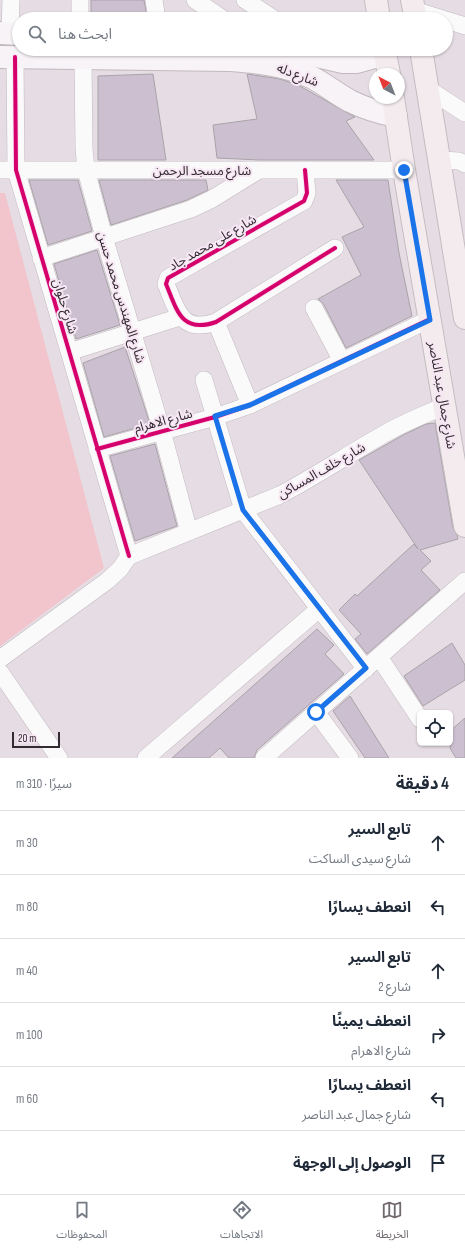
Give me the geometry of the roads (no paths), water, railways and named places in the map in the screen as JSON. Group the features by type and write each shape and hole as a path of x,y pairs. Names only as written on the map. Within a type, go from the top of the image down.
{"main road":[{"path":"376,0 378,12"},
{"name":"شارع دله","path":"67,56 83,58 230,60 267,63 295,70 313,78 350,101 377,112 394,107"},
{"name":"شارع دله","path":"315,56 336,61 357,62 386,59"},
{"path":"422,56 465,318"},
{"name":"شارع جمال عبد الناصر","path":"394,107 465,526"}],"street":[{"path":"10,33 11,0"},
{"path":"80,0 80,12"},
{"path":"154,0 156,12"},
{"path":"195,0 213,12"},
{"path":"245,0 263,12"},
{"path":"453,22 465,26"},
{"path":"328,56 336,61"},
{"name":"شارع حلوان","path":"8,57 8,170 41,258 129,556"},
{"name":"شارع المهندس محمد حسن","path":"83,58 84,148 86,170 104,237 162,431 189,532"},
{"path":"428,89 465,113"},
{"path":"439,160 459,161 465,164"},
{"name":"شارع مسجد الرحمن","path":"8,170 404,170"},
{"path":"41,258 203,205 260,170"},
{"name":"شارع على محمد جاد","path":"180,317 166,284 167,280 304,201 307,193 305,170"},
{"path":"69,352 180,317 191,324 197,325 216,322 335,248"},
{"path":"314,308 342,361"},
{"name":"شارع الاهرام","path":"97,449 250,405 430,320"},
{"path":"216,322 250,405"},
{"path":"204,380 243,510 366,668"},
{"name":"شارع خلف المساكن","path":"129,556 286,492 385,433 406,422 445,406"},
{"path":"0,659 107,581 120,569 129,556"},
{"path":"264,758 465,581"},
{"path":"146,758 319,609"},
{"path":"379,657 417,714"},
{"path":"0,672 59,758"},
{"path":"316,712 350,758"}]}
